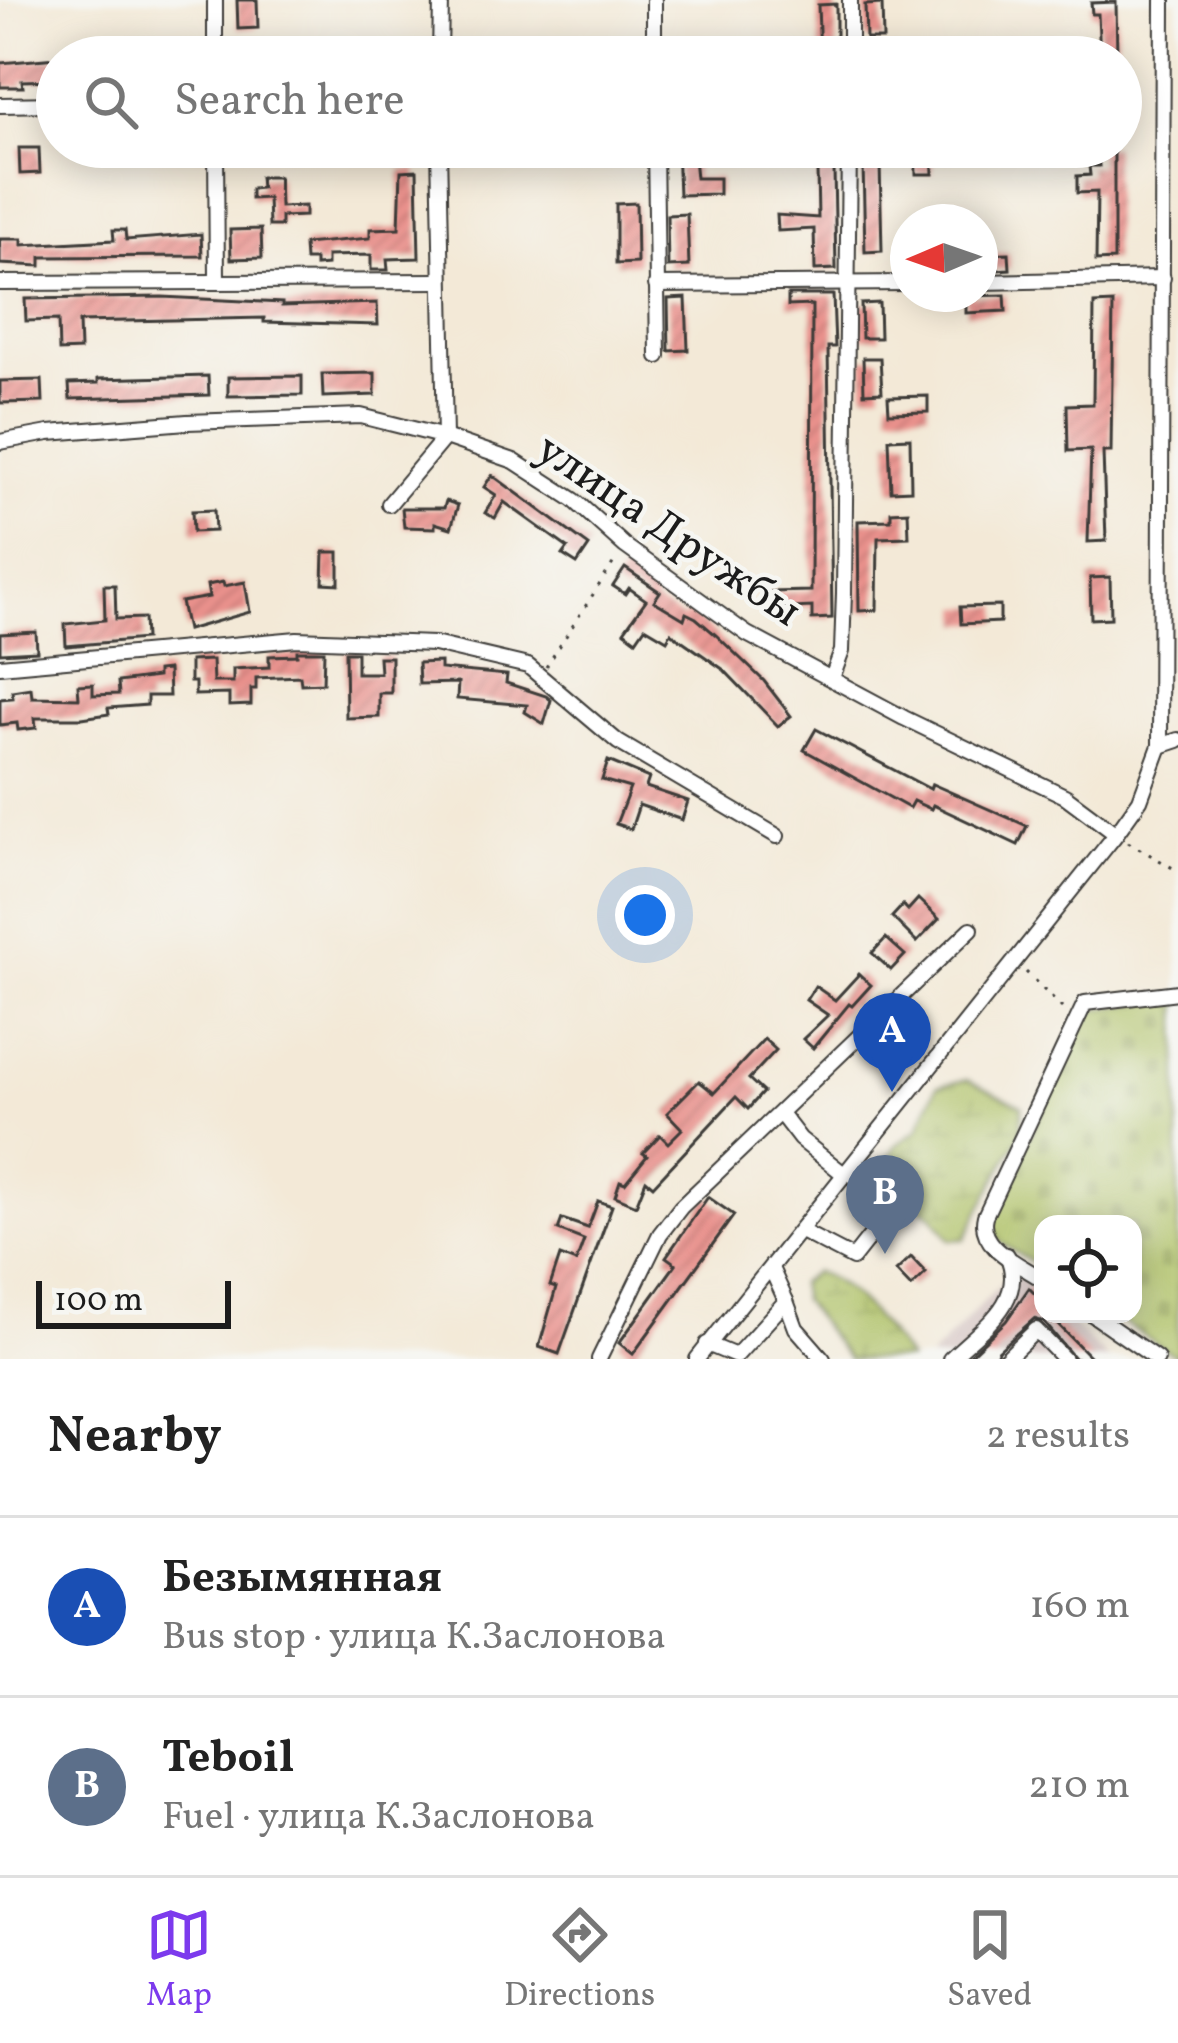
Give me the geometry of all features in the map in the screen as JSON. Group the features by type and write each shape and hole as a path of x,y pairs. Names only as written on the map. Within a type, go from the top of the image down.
{"street":[{"path":"215,0 215,36"},
{"path":"440,36 441,0"},
{"path":"654,0 654,36"},
{"path":"850,0 850,36"},
{"path":"697,1359 1116,834 1140,800 1160,746 1162,0"},
{"path":"0,105 36,104"},
{"path":"216,168 217,280"},
{"path":"389,504 445,437 439,168"},
{"path":"655,168 658,356"},
{"path":"832,679 842,651 844,593 849,168"},
{"path":"998,282 1163,278"},
{"path":"0,283 439,281"},
{"path":"656,285 890,284"},
{"name":"улица Дружбы","path":"0,442 49,433 188,422 362,416 514,461 574,500 625,546 747,634 1065,796 1116,834"},
{"path":"0,666 298,639 434,644 528,666 618,742 777,836"},
{"path":"1160,746 1178,740"},
{"path":"599,1359 660,1234 681,1207 971,929"},
{"path":"1034,1274 986,1242 982,1227 1084,1003 1178,992"},
{"path":"780,1112 800,1138 847,1172 880,1225 854,1258 801,1232"},
{"path":"950,1359 1011,1298 1015,1283 1007,1255"},
{"path":"771,1268 796,1328 824,1359"},
{"path":"707,1344 736,1355 786,1301"},
{"path":"1105,1323 1157,1359"},
{"path":"1008,1358 1036,1330 1064,1359"}],"path":[{"path":"542,674 625,546"},
{"path":"1116,834 1178,871"},
{"path":"1014,962 1076,1021"}],"shaded area":[{"path":"1014,1270 1034,1289 1034,1323 1070,1323 1108,1359 929,1359"}],"green space":[{"path":"1178,999 1178,1358 1124,1323 1142,1323 1142,1215 1034,1215 1034,1264 992,1237 989,1219 1079,1036 1087,1010"},
{"path":"967,1080 1022,1106 1020,1134 965,1239 950,1240 932,1216 897,1188 888,1159 895,1146 918,1129 937,1086"},
{"path":"815,1272 854,1296 908,1359 848,1359 802,1300 799,1284"}],"building":[{"path":"237,0 257,0 258,28 238,29"},
{"path":"1116,2 1117,36 1099,36 1098,14 1092,14 1091,3"},
{"path":"836,4 836,36 819,36 818,5"},
{"path":"882,4 883,36 866,36 865,5"},
{"path":"36,60 36,81 22,81 23,87 0,87 0,63"},
{"path":"19,148 36,148 40,173 20,174"},
{"path":"678,168 695,168 696,178 719,178 719,194 679,195"},
{"path":"863,168 880,168 882,251 865,252"},
{"path":"916,168 933,168 933,174 916,174"},
{"path":"1089,168 1114,168 1114,260 1096,261 1097,192 1077,193 1077,176 1090,175"},
{"path":"417,170 419,258 387,259 388,270 371,270 371,255 327,256 327,265 315,266 315,260 305,260 304,244 370,238 370,229 399,228 401,171"},
{"path":"817,170 834,170 836,269 815,270 814,229 778,231 777,215 818,218"},
{"path":"260,177 279,177 280,207 305,206 305,216 281,217 281,226 269,226 268,198 251,199 251,189 261,188"},
{"path":"636,203 637,263 616,264 616,204"},
{"path":"687,214 689,266 668,267 667,215"},
{"path":"261,229 262,258 231,259 230,230"},
{"path":"113,230 125,230 126,240 201,234 202,256 41,257 41,266 0,264 0,239 22,239 22,245 114,240"},
{"path":"998,253 1009,253 1010,269 998,270"},
{"path":"788,295 833,295 835,347 828,347 832,618 812,619 812,607 771,609 770,592 811,591 812,305 788,306"},
{"path":"998,295 1005,295 1006,311 998,311"},
{"path":"162,297 282,306 377,303 378,325 264,322 264,318 79,322 80,350 59,351 58,320 26,321 25,299"},
{"path":"686,298 688,350 669,351 668,299"},
{"path":"879,303 880,338 862,338 861,304"},
{"path":"1113,303 1111,452 1103,452 1106,541 1088,542 1091,450 1068,451 1067,405 1093,404 1094,304"},
{"path":"863,358 880,358 882,392 864,393"},
{"path":"375,373 375,395 323,397 322,374"},
{"path":"208,376 209,395 70,399 69,384 98,383 98,379"},
{"path":"302,376 302,395 228,396 228,377"},
{"path":"42,380 43,402 0,403 0,381"},
{"path":"928,396 928,412 889,413 888,397"},
{"path":"910,438 911,490 891,491 889,439"},
{"path":"492,475 589,546 577,564 563,555 568,548 504,502 495,518 485,513 496,495 484,487"},
{"path":"446,501 458,505 451,528 435,523 435,528 404,527 402,508 444,508"},
{"path":"214,510 215,531 193,532 192,511"},
{"path":"908,511 909,537 878,538 877,610 859,611 858,521 891,520 891,512"},
{"path":"324,552 339,552 339,584 323,583"},
{"path":"625,568 660,592 654,601 684,619 686,613 696,618 716,635 764,681 791,716 778,726 724,670 671,633 667,640 645,627 636,640 624,631 646,600 629,588 625,594 613,586"},
{"path":"1110,577 1111,618 1091,619 1090,578"},
{"path":"223,582 224,586 245,582 250,612 187,630 181,602 209,597 207,585"},
{"path":"104,585 115,585 116,619 144,618 145,639 66,646 65,624 105,620"},
{"path":"1000,606 1000,622 961,624 960,607"},
{"path":"36,632 37,651 0,653 0,634"},
{"path":"297,651 324,651 323,683 301,684 300,676 256,678 251,705 229,706 229,694 195,695 195,682 190,682 190,661 212,660 213,682 233,682 233,669 269,667 269,656 297,655"},
{"path":"345,652 357,652 357,673 380,673 379,657 391,657 391,693 379,693 379,717 346,718"},
{"path":"440,662 440,669 507,675 506,683 546,696 551,700 544,724 525,712 527,705 457,699 458,683 419,684 418,663"},
{"path":"168,670 169,696 147,696 147,705 108,708 109,714 82,718 35,718 36,728 0,725 0,699 13,698 12,691 31,688 32,697 79,698 78,685 93,684 93,695 119,694 118,682 157,677 157,671"},
{"path":"816,729 930,789 932,784 1027,826 1018,845 933,805 931,809 913,801 909,808 804,750"},
{"path":"608,761 649,778 646,787 688,801 682,820 639,805 631,829 616,824 630,788 602,780"},
{"path":"918,899 939,919 917,942 892,917 903,905 908,910"},
{"path":"886,938 905,955 891,970 872,953"},
{"path":"859,974 871,985 813,1048 803,1039 828,1015 806,1000 815,986 835,1000"},
{"path":"764,1039 776,1050 749,1079 763,1092 748,1109 736,1097 653,1186 646,1180 636,1205 615,1196 620,1181 625,1183 660,1135 668,1143 682,1129 667,1113 699,1081 714,1093"},
{"path":"708,1197 734,1215 633,1354 619,1343 676,1264 666,1257"},
{"path":"598,1201 612,1206 559,1354 539,1347 556,1288 550,1286 560,1256 576,1262 584,1240 558,1230 562,1219 588,1228"},
{"path":"911,1257 926,1273 911,1287 896,1271"},
{"path":"1029,1288 1034,1293 1034,1319 995,1359 966,1359 1006,1321"},
{"path":"1045,1323 1057,1323 1092,1359 1075,1359"}],"place":[{"name":"Безымянная","path":"892,1092"},
{"name":"Teboil","path":"885,1254"}]}
